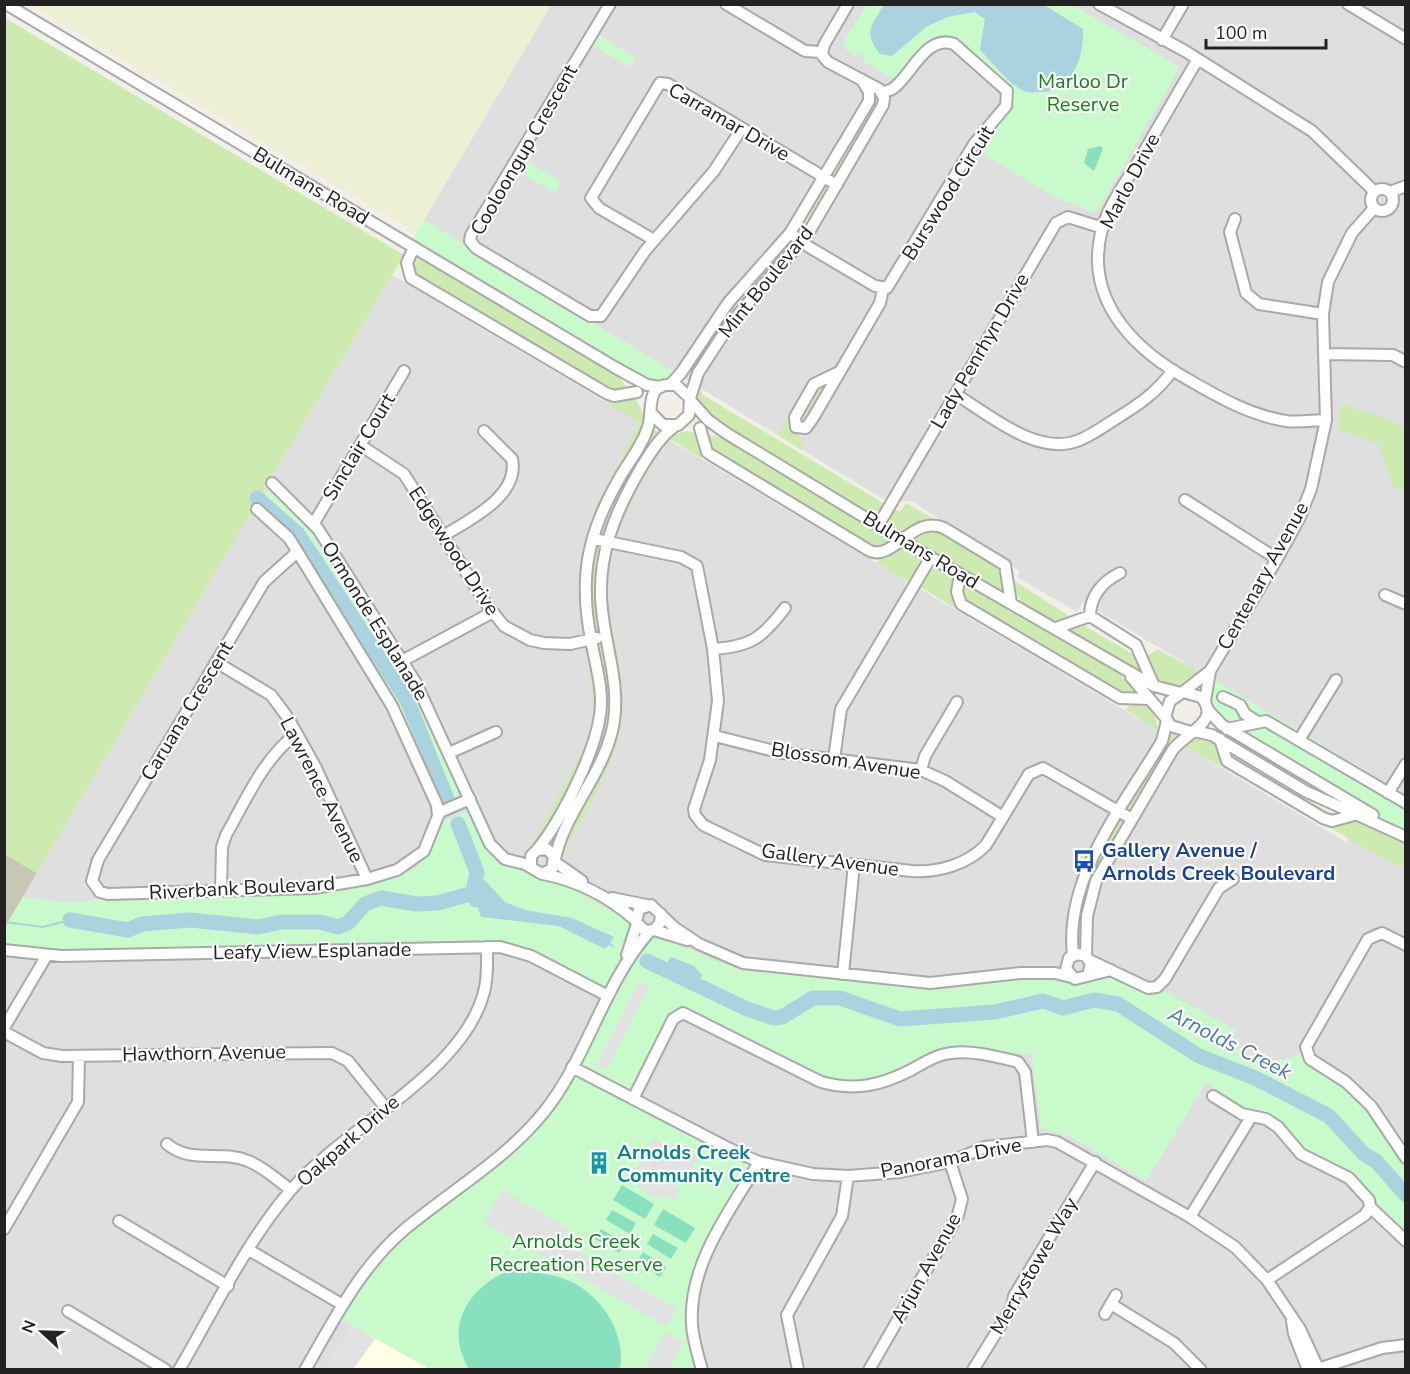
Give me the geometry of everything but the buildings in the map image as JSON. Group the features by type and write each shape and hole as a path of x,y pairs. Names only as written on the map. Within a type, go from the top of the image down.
{"street":[{"name":"Bulmans Road","path":"6,4 616,368 647,385 665,386"},
{"name":"Cooloongup Crescent","path":"610,4 473,231 470,241 476,248 590,316 598,317 608,308 654,240 714,171 742,128"},
{"path":"726,4 805,51 822,52"},
{"path":"822,52 848,4"},
{"path":"1099,4 1198,59 1312,131 1374,191"},
{"path":"1162,40 1183,4"},
{"path":"1348,4 1406,39"},
{"name":"Burswood Circuit","path":"882,93 894,88 929,50 937,44 947,42 954,45 1004,88 1008,99 1006,106 974,144 891,285 882,289"},
{"path":"822,52 828,62 882,93"},
{"name":"Marlo Drive","path":"1198,59 1102,228 1099,251 1101,277 1112,312 1128,335 1152,358 1221,398 1253,413 1288,422 1326,420"},
{"name":"Mint Boulevard","path":"665,386 681,373 728,303 790,233 869,101 869,92 863,82"},
{"name":"Carramar Drive","path":"654,240 598,208 591,198 656,86 668,84 837,185"},
{"name":"Mint Boulevard","path":"690,399 698,373 730,324 801,243 880,110 884,100 882,93"},
{"path":"1390,192 1406,186"},
{"path":"1382,188 1390,192 1393,199 1391,207 1381,212 1374,208 1370,201 1374,191 1382,188"},
{"name":"Centenary Avenue","path":"1182,693 1210,671 1277,559 1299,519 1311,489 1326,420 1326,354 1323,314 1328,282 1352,233 1374,208"},
{"name":"Lady Penrhyn Drive","path":"879,524 1056,223 1068,217 1102,228"},
{"path":"1234,219 1230,232 1246,293 1259,304 1323,314"},
{"path":"790,233 801,243 882,289 880,303 809,425 802,429 796,427 795,417 814,384 839,372"},
{"path":"414,247 407,263 411,278 606,393 614,396 637,392"},
{"path":"1326,354 1393,355 1406,362"},
{"name":"Bulmans Road","path":"616,368 650,411"},
{"path":"955,394 1039,442 1066,444 1088,436 1150,397 1173,370"},
{"name":"Sinclair Court","path":"314,523 404,371"},
{"path":"542,874 549,872 555,861 561,841 603,758 612,730 615,683 606,636 601,591 607,542 624,497 658,440 689,415 690,399 682,388 665,386 652,396 644,438 608,498 594,539 586,577 591,639 601,697 596,737 554,824 530,860 531,867 542,874 594,890"},
{"name":"Bulmans Road","path":"690,399 708,420 726,433 879,524 900,539 1154,686 1182,693"},
{"path":"650,411 658,422 676,426"},
{"name":"Bulmans Road","path":"676,426 726,433"},
{"path":"700,428 711,455 870,551 883,552 900,539 930,526 944,528 1005,565 1011,603"},
{"path":"443,536 496,502 513,469 512,459 484,431"},
{"name":"Edgewood Drive","path":"360,445 404,474 504,626 530,640 558,645 606,636"},
{"name":"Ormonde Esplanade","path":"272,483 314,523 419,689 490,844 501,856 531,867"},
{"path":"1185,500 1277,559"},
{"path":"257,509 289,538 296,553 392,706 437,805 438,816"},
{"path":"594,539 607,542"},
{"name":"Gallery Avenue","path":"607,542 693,561 699,572 713,650 718,701 715,736 704,781 695,801 695,815 698,821 765,855 923,872 967,860 987,845 1029,774 1039,768 1048,769 1120,812"},
{"name":"Caruana Crescent","path":"92,881 98,860 264,582 296,553"},
{"path":"834,759 837,721 843,704 931,557"},
{"path":"1090,616 1090,606 1102,585 1120,573"},
{"path":"960,574 957,592 961,604 1120,698 1150,699"},
{"path":"1385,595 1406,604"},
{"path":"713,650 742,646 754,641 771,627 785,608"},
{"path":"402,661 493,612"},
{"path":"1056,628 1090,616"},
{"path":"1090,616 1136,645 1154,686"},
{"name":"Lawrence Avenue","path":"216,662 271,695 316,768 367,879"},
{"name":"Bulmans Road","path":"1118,664 1166,719"},
{"name":"Centenary Avenue","path":"1206,705 1210,671"},
{"path":"1299,740 1336,680"},
{"path":"1071,977 1066,969 1071,956 1077,895 1089,865 1162,741 1170,701 1182,693 1196,693 1227,729 1406,836"},
{"path":"1223,697 1240,705 1245,714 1256,721"},
{"path":"921,770 925,756 957,702"},
{"path":"1088,975 1091,968 1088,958 1087,916 1090,899 1101,870 1172,751 1205,723 1206,705"},
{"path":"1241,725 1245,714"},
{"path":"1166,719 1177,730 1206,733 1220,739 1305,791 1406,836"},
{"path":"1227,729 1256,721 1266,721 1406,804"},
{"path":"448,753 496,732"},
{"path":"221,890 222,847 226,835 270,759 296,734"},
{"name":"Blossom Avenue","path":"715,736 782,753 921,770 945,781 1003,817"},
{"path":"1220,739 1227,761 1323,818 1332,821 1359,814"},
{"path":"1388,793 1406,764"},
{"path":"438,816 440,812 470,799"},
{"path":"1120,812 1132,819"},
{"name":"Riverbank Boulevard","path":"92,881 96,889 108,894 314,888 367,879 397,870 412,862 424,851 438,816"},
{"path":"514,862 535,851 547,849 555,861 594,890 609,898 641,929 699,944 744,963 940,983 1021,973 1055,965 1071,956 1088,958 1148,988 1162,984 1220,888 1233,879"},
{"path":"843,974 854,865"},
{"path":"609,898 655,907 699,944"},
{"path":"621,972 639,909 646,905"},
{"path":"305,1370 343,1305 377,1257 405,1230 524,1135 548,1107 572,1067 621,972 652,930 660,923 661,914"},
{"path":"1406,945 1382,933 1368,939 1309,1039 1306,1052 1310,1059 1346,1082 1371,1106 1406,1158"},
{"name":"Leafy View Esplanade","path":"4,950 47,955 487,947 521,951 608,996"},
{"name":"Oakpark Drive","path":"179,1370 249,1250 291,1190 339,1143 440,1065 468,1028 487,983 487,947"},
{"path":"4,1030 47,955"},
{"path":"1021,973 1055,973 1080,979 1088,975 1114,970"},
{"path":"633,1099 673,1020 683,1013 821,1082 836,1086 863,1087 881,1084 931,1059 952,1053 965,1052 1018,1062 1025,1072 1033,1142"},
{"name":"Hawthorn Avenue","path":"4,1030 43,1053 79,1056 332,1053 348,1061 385,1107"},
{"path":"4,1229 74,1109 80,1092 79,1056"},
{"name":"Panorama Drive","path":"572,1067 759,1162 813,1174 848,1176 900,1172 950,1162 985,1147 1057,1142 1190,1217 1234,1247 1267,1280 1291,1317 1314,1369"},
{"path":"1213,1096 1251,1117 1266,1119 1278,1126 1301,1154 1349,1178 1369,1200 1370,1207 1406,1241"},
{"path":"1190,1217 1251,1117"},
{"path":"167,1144 188,1156 225,1156 248,1160 291,1190"},
{"path":"702,1370 692,1325 695,1284 707,1252 759,1162"},
{"name":"Arjun Avenue","path":"869,1370 958,1215 962,1199 950,1162"},
{"name":"Merrystowe Way","path":"973,1370 1012,1307 1014,1296 1095,1162"},
{"path":"798,1370 787,1315 842,1216 848,1176"},
{"path":"1267,1280 1365,1215 1370,1207"},
{"path":"119,1221 228,1286"},
{"path":"249,1250 343,1305"},
{"path":"1110,1304 1174,1343 1201,1370"},
{"path":"68,1311 166,1370"},
{"path":"1314,1369 1382,1348 1406,1345"}],"shaded area":[{"path":"30,5 551,5 416,233"},
{"path":"551,5 1405,5 1405,795 1083,602 1077,612 1017,577 1019,571 912,501 888,502 424,220"},
{"name":"Arnolds Creek","path":"392,275 1346,842 1352,832 1405,863 1405,1369 5,1370 5,927"},
{"path":"5,854 37,873 5,927"},
{"path":"639,981 649,986 607,1069 596,1065"},
{"path":"654,1138 670,1147 666,1155 675,1160 683,1147 699,1157 683,1185 678,1182 675,1187 680,1190 674,1201 663,1195 660,1200 637,1187 643,1177 634,1172"},
{"path":"502,1190 571,1230 564,1244 677,1309 667,1327 484,1222"},
{"path":"352,1325 430,1369 326,1370"},
{"path":"352,1325 375,1339 353,1369 326,1369"},
{"path":"665,1332 684,1342 669,1369 645,1369"}],"green space":[{"name":"Marloo Dr Reserve","path":"867,5 1072,5 1180,67 1098,210 1093,212 1057,198 981,153 987,138 1014,107 1013,89 955,38 939,38 923,50 896,80 862,61 864,56 858,52 855,57 846,50 843,43"},
{"path":"5,18 404,255 37,873 5,854"},
{"path":"597,33 636,58 630,67 590,44"},
{"path":"876,103 878,108 805,229 692,377 685,374 721,317 767,266 873,104"},
{"path":"1101,146 1103,149 1094,171 1084,163 1088,149"},
{"path":"522,158 562,182 555,192 515,171"},
{"path":"424,220 677,374 653,381 643,378 412,240"},
{"path":"419,256 615,372 635,398 651,428 668,436 687,431 697,433 704,452 701,458 672,440 666,442 623,520 610,562 608,584 609,607 623,692 622,720 614,754 566,849 568,857 534,842 588,739 593,714 578,589 584,541 595,508 639,424 642,424 609,405 583,375 417,277 412,266"},
{"path":"819,383 827,383 828,388 802,425 798,418"},
{"path":"699,386 703,395 885,504 878,511 867,511 714,419 697,400"},
{"path":"1340,404 1391,420 1405,429 1405,492 1393,487 1378,444 1338,429"},
{"path":"787,419 799,432 798,440 805,444 801,450 778,435"},
{"path":"707,435 718,436 889,537 891,544 876,550 713,454"},
{"path":"268,488 306,524 414,690 460,789 460,801 439,810 388,704 284,544 253,515"},
{"path":"906,503 938,521 901,531 891,524 888,516 893,508 900,512"},
{"path":"935,530 1001,568 1006,594 910,537"},
{"path":"902,547 918,554 921,559 917,572 909,582 877,563 880,557"},
{"path":"937,567 953,577 951,594 954,608 919,586 930,571"},
{"path":"1013,580 1071,617 1053,621 1027,606 1018,596"},
{"path":"968,584 1118,672 1135,692 1119,694 963,602 960,591"},
{"path":"1078,622 1136,656 1147,657 1157,649 1200,672 1184,684 1163,688 1065,628"},
{"path":"1211,678 1405,794 1405,834 1227,726 1201,692"},
{"path":"1139,703 1153,709 1159,731 1126,710 1129,706"},
{"path":"1169,727 1181,734 1175,739 1106,855 1082,947 1075,948 1079,908 1087,874"},
{"path":"1199,738 1212,742 1346,823 1359,814 1405,837 1405,870 1181,744"},
{"path":"465,812 469,813 468,817 473,816 488,848 498,861 539,879 565,885 627,920 632,932 606,985 598,987 522,949 57,953 5,944 5,927 23,897 71,903 100,899 321,894 343,890 415,869 424,859 439,823"},
{"path":"658,936 717,961 750,971 946,989 1045,978 1076,984 1114,976 1153,996 1162,990 1236,1030 1228,1043 1256,1056 1274,1060 1293,1056 1303,1050 1347,1085 1378,1121 1405,1164 1405,1231 1347,1171 1316,1161 1300,1147 1278,1120 1260,1112 1248,1112 1206,1082 1146,1181 1071,1137 1041,1128 1031,1053 953,1047 934,1051 878,1077 863,1081 844,1081 820,1076 686,1009 678,1010 632,1094 582,1067 581,1060 625,974 651,938"},
{"name":"Arnolds Creek Recreation Reserve","path":"575,1076 734,1158 752,1165 709,1238 698,1261 691,1285 688,1310 689,1338 696,1369 430,1369 341,1319 382,1260 425,1220 512,1155 547,1118"},
{"path":"622,1185 654,1204 645,1219 613,1200"},
{"path":"663,1209 695,1228 686,1243 654,1225"},
{"path":"612,1210 636,1223 630,1234 606,1220"},
{"path":"601,1229 625,1243 619,1253 595,1239"},
{"path":"653,1234 678,1248 671,1259 647,1244"},
{"path":"643,1252 666,1267 660,1277 637,1262"},
{"path":"507,1271 552,1275 572,1282 597,1300 614,1326 619,1340 620,1369 469,1369 462,1354 459,1339 459,1325 464,1311 481,1288"}],"water":[{"path":"884,5 1044,5 1083,29 1082,50 1075,70 1062,85 1054,90 1031,93 1018,88 1006,78 980,50 985,19 975,12 947,17 926,27 892,56 880,54 870,34"},
{"path":"477,872 505,902 525,910 572,918 614,937 605,949 559,926 481,917 473,893"},
{"path":"672,957 694,966 702,975 699,981 686,981 673,974 666,967"}],"waterway":[{"path":"257,498 298,534 407,700 447,799"},
{"path":"458,824 477,872 473,892"},
{"path":"70,920 128,930 142,924 190,920 258,927 282,922 320,922 338,927 348,923 365,904 381,898 416,904 438,903 473,893 476,900"},
{"path":"4,922 43,927 62,922"},
{"path":"609,944 613,946"},
{"name":"Arnolds Creek","path":"647,961 747,1009 774,1018 782,1017 813,998 840,998 900,1019 995,1012 1043,1001 1063,1008 1094,1000 1118,1004 1199,1056 1255,1078 1329,1116 1364,1154 1376,1161 1406,1195"}],"place":[{"name":"Gallery Avenue / Arnolds Creek Boulevard","path":"1084,861"},
{"name":"Arnolds Creek Community Centre","path":"599,1163"}]}
